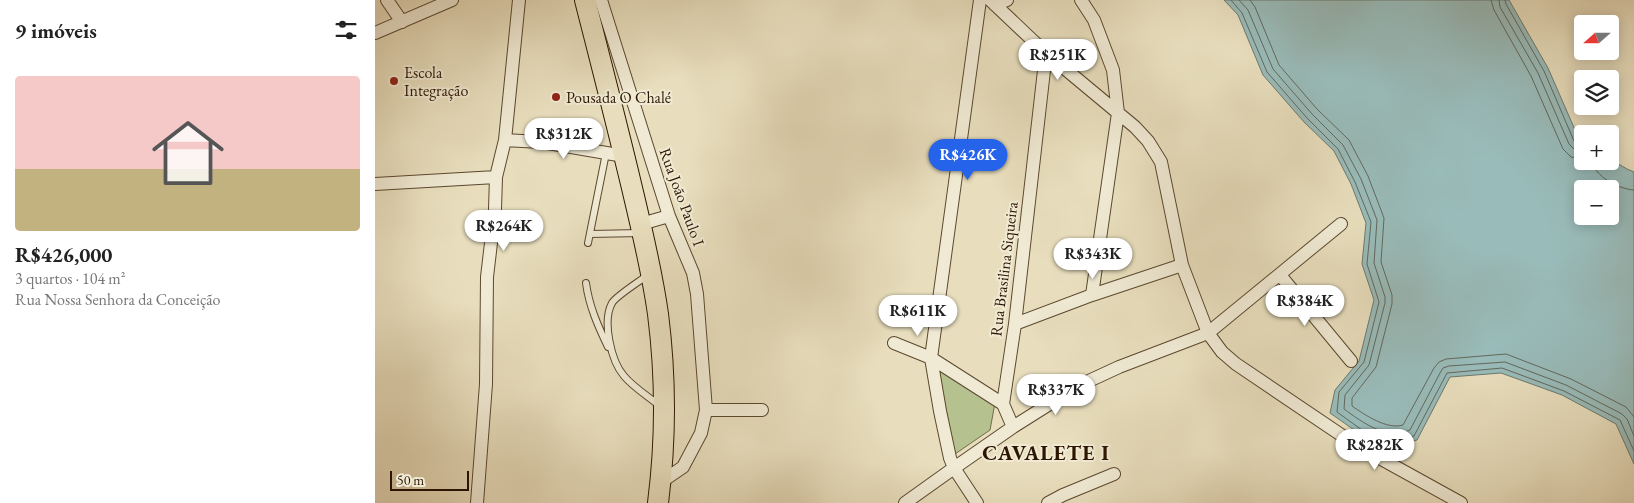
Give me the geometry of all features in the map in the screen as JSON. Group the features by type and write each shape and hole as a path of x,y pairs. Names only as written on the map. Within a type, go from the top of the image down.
{"highway":[{"path":"585,0 615,154 641,228 658,314 664,410 661,482 658,503"}],"street":[{"path":"387,0 402,22"},
{"path":"375,33 452,0"},
{"path":"477,503 485,384 487,277 495,209 496,177 505,140 519,0"},
{"name":"Rua João Paulo I","path":"601,0 669,216 693,273 697,294 706,410 701,433 683,467 661,482"},
{"path":"977,503 953,468 940,411 931,358 979,0"},
{"path":"1081,0 1094,20 1113,70 1118,113 1092,295"},
{"path":"998,2 1047,53 1135,127 1148,141 1161,162 1182,265 1208,333 1222,352 1236,364 1356,445 1461,503"},
{"name":"Rua Brasilina Siqueira","path":"1003,404 1015,324 1047,53"},
{"path":"505,140 542,142 615,154"},
{"path":"375,184 496,177"},
{"path":"641,228 669,216"},
{"path":"905,503 1013,427 1079,386 1208,333 1341,224"},
{"path":"1015,324 1092,295 1182,265"},
{"path":"1280,275 1351,361"},
{"path":"894,343 931,358 1003,404 1013,427"},
{"path":"706,410 762,410"},
{"path":"1048,503 1114,474"}],"lane":[{"path":"588,243 615,154"},
{"path":"590,234 641,228"},
{"path":"615,361 609,338 607,315 613,302 651,273"},
{"path":"586,283 595,319 624,377 664,410"}],"green space":[{"path":"937,365 995,403 990,430 955,454"}],"water":[{"path":"1224,0 1509,0 1548,68 1574,128 1574,170 1619,170 1619,164 1634,172 1634,464 1616,424 1562,395 1501,373 1450,377 1417,440 1396,447 1360,434 1330,413 1335,390 1359,361 1374,300 1362,264 1366,223 1351,184 1334,151 1304,122 1263,75 1238,15"}],"place":[{"name":"Escola Integração","path":"394,81"},
{"name":"Pousada O Chalé","path":"556,97"}],"district":[{"name":"CAVALETE I","path":"1046,452"}]}
